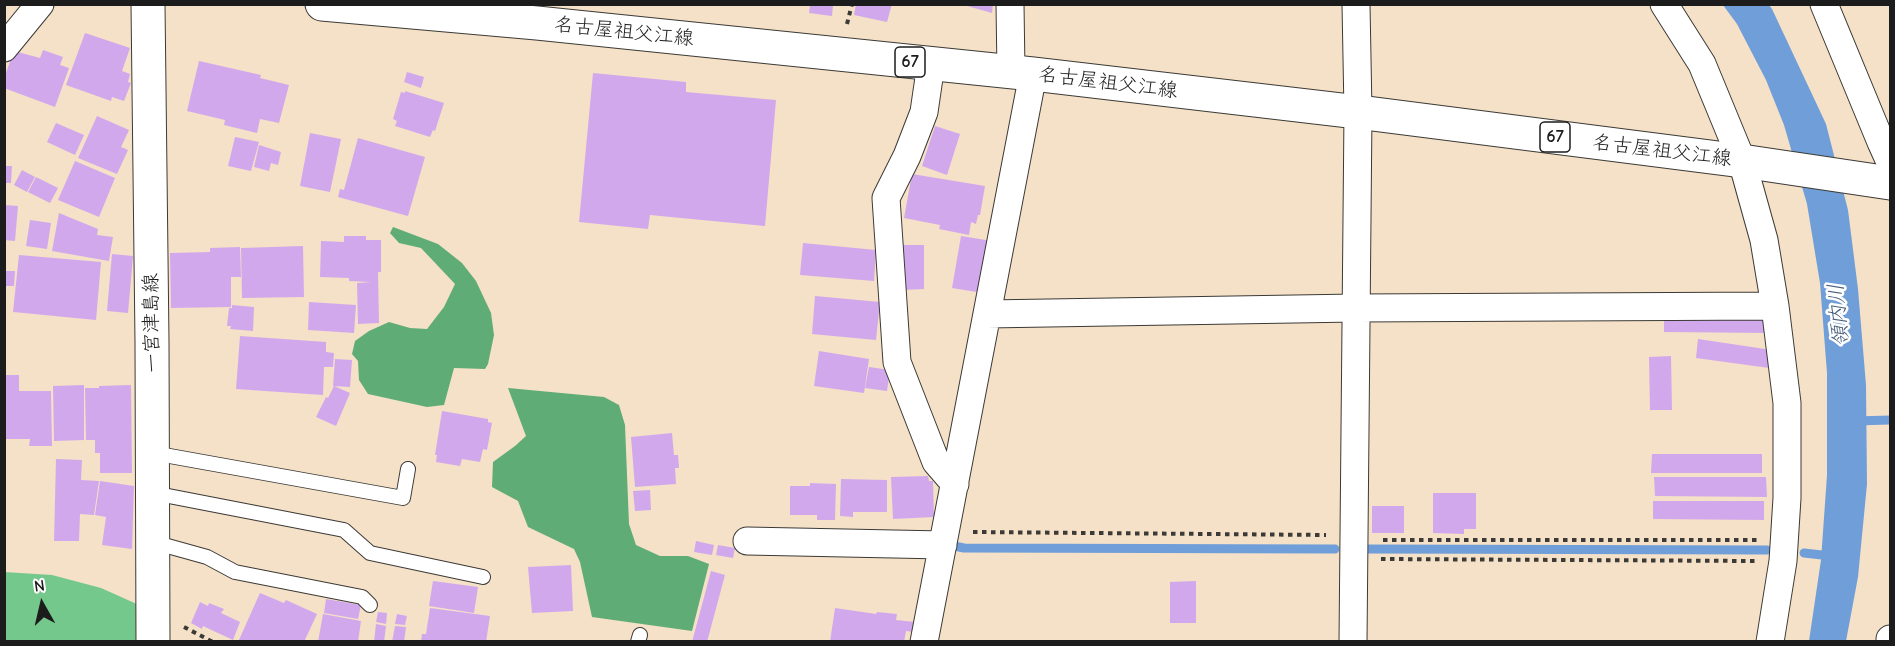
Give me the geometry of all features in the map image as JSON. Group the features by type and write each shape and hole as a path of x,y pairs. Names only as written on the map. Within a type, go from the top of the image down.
{"main road":[{"name":"一宮津島線","path":"148,4 153,642"},
{"name":"名古屋祖父江線","path":"322,4 463,10 1358,112 1748,162 1887,176"}],"street":[{"path":"4,48 40,4"},
{"path":"924,642 987,314 1022,73 1010,4"},
{"path":"1353,642 1358,112 1356,4"},
{"path":"1664,4 1702,64 1748,162 1775,306 1787,403 1787,498 1784,551 1770,642"},
{"path":"1824,4 1887,176"},
{"path":"931,64 924,112 907,156 885,198 897,362 936,462 955,484"},
{"path":"987,314 1356,308 1775,306"},
{"path":"747,541 944,538"}],"lane":[{"path":"153,453 403,498 408,469"},
{"path":"153,493 344,530 370,553 483,577"},
{"path":"153,542 207,557 236,572 362,597 370,605"}],"path":[{"path":"944,538 1784,551"},
{"path":"1354,545 1784,551"}],"green space":[{"path":"393,227 438,244 462,263 476,281 491,313 494,335 488,364 485,369 454,368 444,405 427,407 368,394 359,380 358,361 352,354 355,341 369,331 389,322 410,328 427,329 444,307 455,284 421,248 399,243 390,233"},
{"path":"508,388 604,397 619,405 625,425 629,524 636,545 660,556 688,556 709,564 692,631 592,617 580,562 574,549 528,527 518,501 492,487 493,462 526,436"},
{"path":"4,572 52,575 101,588 139,605 139,641 5,641"}],"water":[{"name":"領内川","path":"1723,5 1769,5 1772,9 1826,124 1848,210 1858,289 1866,385 1867,484 1858,577 1846,641 1809,641 1821,560 1827,475 1827,373 1820,283 1807,204 1784,125 1766,80 1737,24"}],"building":[{"path":"856,4 892,4 887,22 854,15"},
{"path":"960,4 993,4 992,13"},
{"path":"810,5 833,5 832,16 809,13"},
{"path":"85,33 130,48 122,71 130,74 128,82 131,83 124,101 112,97 111,101 66,85"},
{"path":"43,50 63,57 60,65 69,68 55,107 4,88 4,78 14,51 40,58"},
{"path":"199,61 261,75 260,78 289,85 279,123 260,119 257,133 224,125 225,120 187,111"},
{"path":"407,72 424,77 421,88 404,82"},
{"path":"593,73 686,82 686,92 776,100 765,226 650,215 648,229 579,222"},
{"path":"405,91 444,103 435,131 433,130 430,137 395,126 397,121 393,119 401,92 405,93"},
{"path":"97,116 129,130 121,147 128,150 117,174 78,158"},
{"path":"56,123 84,135 75,155 47,142"},
{"path":"935,126 960,134 947,175 922,166"},
{"path":"310,133 341,139 330,192 300,186"},
{"path":"235,137 259,142 251,171 228,166"},
{"path":"358,138 425,157 408,216 338,197 340,189 344,190"},
{"path":"259,145 281,152 278,165 271,163 269,171 254,167"},
{"path":"75,161 115,178 99,217 58,200"},
{"path":"4,166 12,166 11,183 4,183"},
{"path":"22,170 35,177 27,192 14,185"},
{"path":"912,174 985,186 980,215 978,215 976,224 971,222 969,235 939,229 940,225 904,218"},
{"path":"36,177 58,188 50,203 28,192"},
{"path":"4,205 18,206 15,241 4,240"},
{"path":"59,213 98,229 97,235 113,237 109,261 52,251"},
{"path":"30,220 51,223 47,249 26,246"},
{"path":"344,236 366,236 366,240 381,240 381,272 378,272 379,323 358,324 357,283 371,282 349,281 349,278 320,277 321,241 344,242"},
{"path":"961,236 992,241 983,293 952,288"},
{"path":"803,243 876,250 874,281 800,275"},
{"path":"902,245 924,245 924,289 902,290"},
{"path":"303,246 304,297 242,298 241,248"},
{"path":"240,247 241,277 231,277 231,307 171,308 170,253 210,252 210,248"},
{"path":"112,254 133,256 128,313 107,311"},
{"path":"19,255 101,262 96,320 13,312"},
{"path":"4,271 15,271 14,286 4,286"},
{"path":"815,296 880,302 876,340 812,334"},
{"path":"309,302 356,305 354,333 308,330"},
{"path":"232,305 254,307 253,331 230,329 231,326 227,326 229,308 232,308"},
{"path":"1664,317 1769,317 1768,333 1664,332"},
{"path":"240,336 326,342 326,352 334,353 333,367 324,367 323,395 236,389"},
{"path":"1698,339 1772,350 1769,368 1696,358"},
{"path":"819,351 869,359 864,393 814,386"},
{"path":"1671,356 1672,410 1650,410 1649,357"},
{"path":"335,359 352,360 350,387 333,386"},
{"path":"869,367 890,370 887,391 865,388"},
{"path":"4,375 19,375 19,391 51,391 52,446 29,446 30,439 4,439"},
{"path":"84,385 84,440 54,441 53,386"},
{"path":"131,385 132,473 100,473 100,453 95,453 95,440 86,440 85,388"},
{"path":"334,386 350,393 336,426 316,417"},
{"path":"442,411 488,419 488,422 492,423 487,450 483,449 480,462 462,459 460,466 436,462 437,455 435,455"},
{"path":"672,433 674,455 678,455 679,468 675,468 676,484 635,487 631,437"},
{"path":"1652,454 1762,454 1762,473 1651,473"},
{"path":"56,459 82,460 81,480 99,481 94,515 80,514 79,541 54,541"},
{"path":"928,476 929,481 933,481 934,517 893,519 891,477"},
{"path":"1654,477 1766,477 1767,497 1655,496"},
{"path":"841,479 887,480 887,512 853,512 853,517 840,516"},
{"path":"100,481 134,486 132,549 102,545 106,517 95,515"},
{"path":"810,483 836,484 835,520 817,520 817,515 790,515 790,486 810,486"},
{"path":"650,490 651,510 635,511 633,491"},
{"path":"1433,493 1476,493 1476,529 1464,529 1464,534 1433,533"},
{"path":"1653,501 1764,501 1764,520 1653,519"},
{"path":"1372,506 1404,506 1404,533 1372,533"},
{"path":"696,541 714,545 712,555 694,552"},
{"path":"718,545 735,548 733,558 716,555"},
{"path":"571,565 573,611 532,613 528,567"},
{"path":"711,571 725,575 707,642 692,642"},
{"path":"433,581 478,587 474,613 429,606"},
{"path":"1196,581 1196,623 1170,623 1170,582"},
{"path":"260,593 284,603 286,600 317,614 304,642 238,642"},
{"path":"326,599 361,605 358,619 324,613"},
{"path":"200,602 224,609 221,613 240,622 233,640 191,623"},
{"path":"430,608 490,616 486,642 421,642 422,634 426,634"},
{"path":"835,608 876,614 877,612 897,614 896,620 915,622 914,632 906,631 904,642 830,642"},
{"path":"378,612 387,613 386,624 376,622"},
{"path":"323,614 361,621 358,642 318,642"},
{"path":"397,614 407,616 405,625 395,624"},
{"path":"376,624 386,626 384,642 374,642"},
{"path":"395,626 406,627 404,642 392,642"}],"waterway":[{"path":"1854,421 1890,420"},
{"path":"954,546 964,548 1335,549"},
{"path":"1366,549 1767,550"},
{"path":"1804,553 1831,556"}]}
